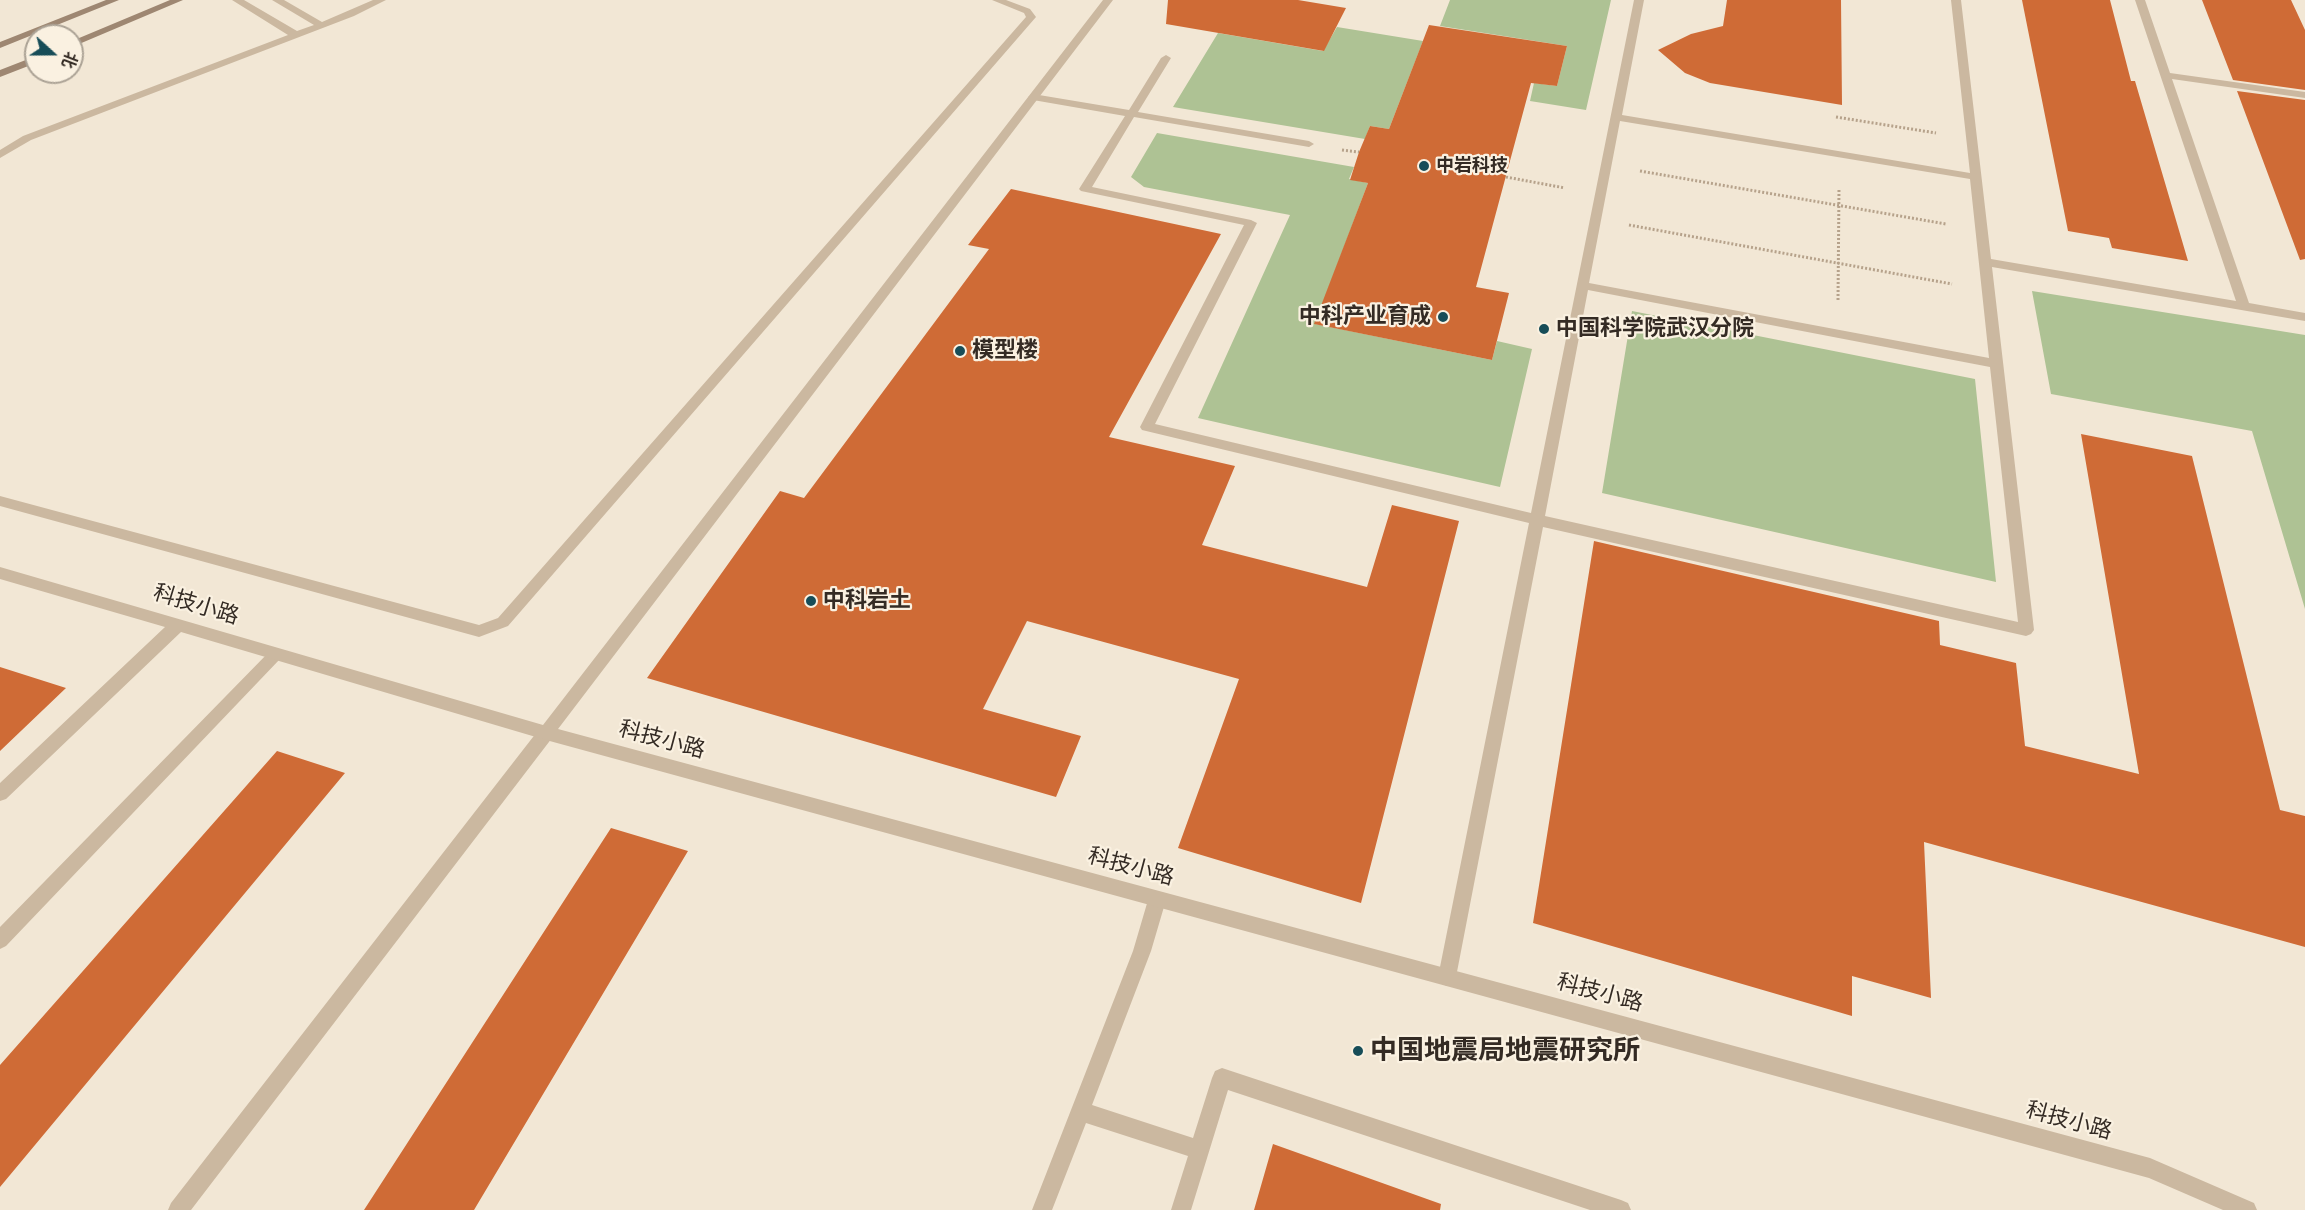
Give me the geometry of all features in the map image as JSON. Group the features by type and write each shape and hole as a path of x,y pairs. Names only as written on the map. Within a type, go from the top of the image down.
{"main road":[{"path":"0,45 114,0"},
{"path":"84,39 178,0"},
{"path":"0,74 24,64"}],"street":[{"path":"237,0 294,34"},
{"path":"277,0 321,25"},
{"path":"0,155 27,138 381,0"},
{"path":"0,501 479,631 503,622 1031,17 1027,11 997,0"},
{"path":"178,1210 1108,0"},
{"path":"1447,977 1639,0"},
{"path":"1166,58 1085,189 1251,223 1147,427 1537,520 2026,630 1956,0"},
{"path":"2140,0 2244,307"},
{"path":"2166,75 2305,95"},
{"path":"1033,97 1309,144"},
{"path":"1617,117 1976,177"},
{"path":"1986,262 2305,317"},
{"path":"1584,285 1997,364"},
{"name":"科技小路","path":"0,573 546,733 2150,1168 2247,1210"},
{"path":"0,794 179,624"},
{"path":"0,940 275,655"},
{"path":"1042,1210 1142,951 1157,900"},
{"path":"1181,1210 1222,1078 1621,1210"},
{"path":"1079,1111 1199,1150"}],"path":[{"path":"1838,333 1840,154"},
{"path":"1607,165 1982,230"},
{"path":"1506,177 1601,194"},
{"path":"1597,219 1988,291"}],"green space":[{"path":"1450,0 1611,0 1586,110 1530,101 1534,83 1557,86 1567,46 1440,26"},
{"path":"1337,27 1423,41 1389,129 1370,126 1365,139 1173,107 1218,33 1323,51"},
{"path":"1157,133 1354,167 1349,179 1368,183 1315,324 1492,360 1497,341 1532,349 1500,487 1198,418 1290,215 1144,187 1131,177"},
{"path":"2032,291 2305,335 2305,609 2252,431 2051,394"},
{"path":"1632,311 1975,379 1996,582 1602,493"}],"building":[{"path":"1168,0 1298,0 1346,8 1324,51 1166,24"},
{"path":"1727,0 1841,0 1842,105 1710,83 1685,73 1658,50 1691,34 1723,26"},
{"path":"2022,0 2110,0 2131,81 2135,81 2188,261 2112,248 2109,238 2068,231"},
{"path":"2202,0 2291,0 2305,30 2305,90 2233,80"},
{"path":"1429,25 1567,46 1557,86 1531,83 1476,287 1509,293 1492,360 1314,324 1368,183 1350,180 1359,152 1370,126 1389,129"},
{"path":"2237,91 2305,100 2305,259 2300,260"},
{"path":"1011,189 1221,234 1109,437 1235,466 1202,545 1367,587 1392,505 1459,521 1361,903 1178,848 1239,679 1027,621 983,709 1081,736 1056,797 647,678 780,491 804,498 989,249 968,245"},
{"path":"2081,434 2192,456 2280,810 2305,816 2305,947 1924,842 1931,998 1852,976 1852,1016 1533,923 1594,541 1939,621 1940,645 2016,663 2025,746 2139,774"},
{"path":"0,667 66,688 0,751"},
{"path":"277,751 345,773 0,1187 0,1065"},
{"path":"611,828 688,851 474,1210 364,1210"},
{"path":"1273,1144 1441,1204 1440,1210 1254,1210"}],"place":[{"name":"中岩科技","path":"1424,166"},
{"name":"中科产业育成","path":"1443,317"},
{"name":"中国科学院武汉分院","path":"1544,329"},
{"name":"模型楼","path":"960,351"},
{"name":"中科岩土","path":"811,601"},
{"name":"中国地震局地震研究所","path":"1358,1051"}]}
